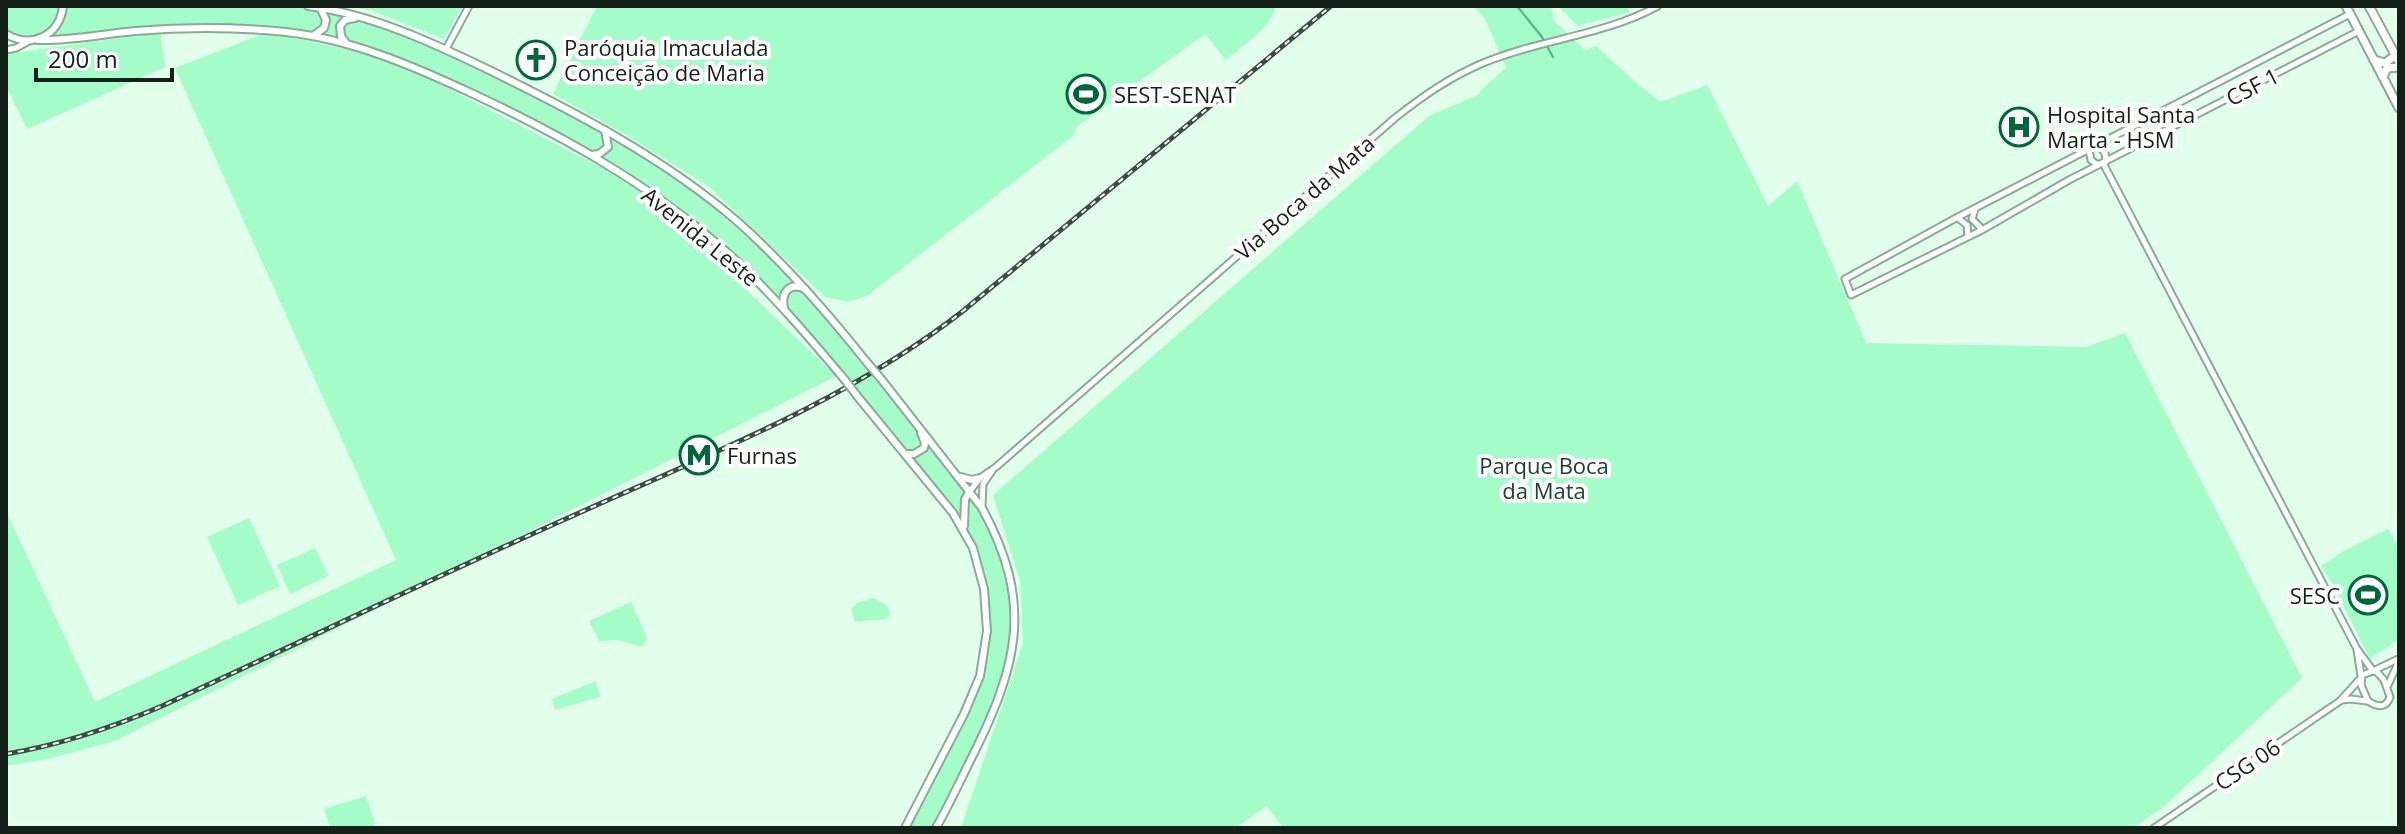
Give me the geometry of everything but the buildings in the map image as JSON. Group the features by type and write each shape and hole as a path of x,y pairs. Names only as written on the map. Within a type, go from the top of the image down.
{"highway":[{"path":"2369,6 2398,61"},
{"path":"2348,10 2399,108"},
{"path":"2374,60 2385,63 2398,61"},
{"path":"2383,77 2387,68 2395,66 2398,61"}],"main road":[{"path":"38,40 55,29 63,6"},
{"name":"Avenida Leste","path":"308,6 403,31 446,49 605,130 670,171 757,240 807,290 958,475 994,529 1010,576 1014,603 1011,659 995,712 936,828"},
{"path":"313,36 324,28 326,20 320,7"},
{"path":"347,45 341,36 340,26 345,20 358,17"},
{"name":"Avenida Leste","path":"29,41 59,41 179,28 265,30 313,36 399,61 496,104 591,155 655,196 743,267 784,308 941,497 964,531 978,561 987,631 980,676 964,714 905,828"},
{"path":"6,34 29,41"},
{"path":"591,155 599,154 608,147 605,130"},
{"path":"784,308 783,294 787,289 800,286 807,290"},
{"path":"906,454 919,453 925,446 916,423"},
{"path":"958,475 966,479 980,478"},
{"path":"964,531 965,499 970,491"},
{"path":"942,828 945,811"}],"street":[{"path":"446,49 469,6"},
{"path":"1635,6 1640,16"},
{"name":"Via Boca da Mata","path":"970,491 980,478 1433,88 1483,63 1583,35 1640,16 1658,6"},
{"path":"1956,218 2348,10"},
{"name":"CSF 1","path":"1956,218 1845,279 1851,295 1982,230 2103,163 2359,31"},
{"path":"6,50 29,41"},
{"path":"2098,145 2105,153 2103,163 2357,649 2388,686 2390,697 2387,704 2379,706 2351,699 2340,701"},
{"path":"2089,150 2091,160 2103,163"},
{"path":"1975,209 1972,219 1982,230"},
{"path":"1956,218 1965,221 1968,237"},
{"name":"Via Boca da Mata","path":"982,508 983,484 996,467"},
{"path":"2357,649 2360,678 2368,701"},
{"path":"2360,678 2367,672 2399,660"},
{"path":"2388,686 2399,660"},
{"name":"CSG 06","path":"2154,828 2340,701 2360,678"}],"green space":[{"path":"6,6 59,6 47,31 40,35 24,36 6,28"},
{"path":"63,6 284,6 357,18 444,52 606,131 668,172 713,207 806,289 865,360 995,529 1005,559 1015,630 994,711 934,828 906,828 981,676 987,652 986,609 972,548 941,497 791,317 737,258 661,195 591,152 496,101 402,60 307,32 179,28 43,40 52,32"},
{"path":"345,6 462,6 444,39 370,10"},
{"path":"597,6 1275,6 1262,29 1226,60 1205,34 1076,127 1074,135 868,295 848,302 825,297 708,186 553,94"},
{"name":"Parque Boca da Mata","path":"1474,6 1551,6 1554,21 1585,50 1596,46 1661,102 1707,85 1768,206 1797,181 1866,343 2087,347 2125,333 2302,678 2162,808 2132,828 1283,828 1267,806 1235,828 961,828 1023,643 1020,581 993,495 1429,116 1480,94 1506,68 1486,21"},
{"path":"1627,6 1630,12 1578,26 1559,7"},
{"path":"268,32 391,59 638,186 836,376 115,741 52,758 6,766 6,511 95,702 396,560 175,68"},
{"path":"141,35 161,35 165,67 27,129 6,86 6,54"},
{"path":"249,518 280,586 238,605 207,537"},
{"name":"SESC","path":"2388,529 2399,548 2399,639 2370,659 2321,566"},
{"path":"315,548 328,576 290,594 277,565"},
{"path":"874,598 887,606 891,615 886,619 855,622 851,608"},
{"path":"631,602 647,638 642,647 617,640 599,641 589,621"},
{"path":"596,681 600,697 555,710 552,699"},
{"path":"366,796 376,827 330,828 324,809"}],"waterway":[{"path":"1517,6 1542,37 1553,57"}],"railway":[{"path":"6,754 85,735 162,706 474,560 728,447 873,372 963,311 1331,6"}],"place":[{"name":"Paróquia Imaculada Conceição de Maria","path":"536,60"},
{"name":"SEST-SENAT","path":"1086,94"},
{"name":"Hospital Santa Marta - HSM","path":"2019,127"},
{"name":"Furnas","path":"699,455"},
{"name":"SESC","path":"2368,595"}]}
